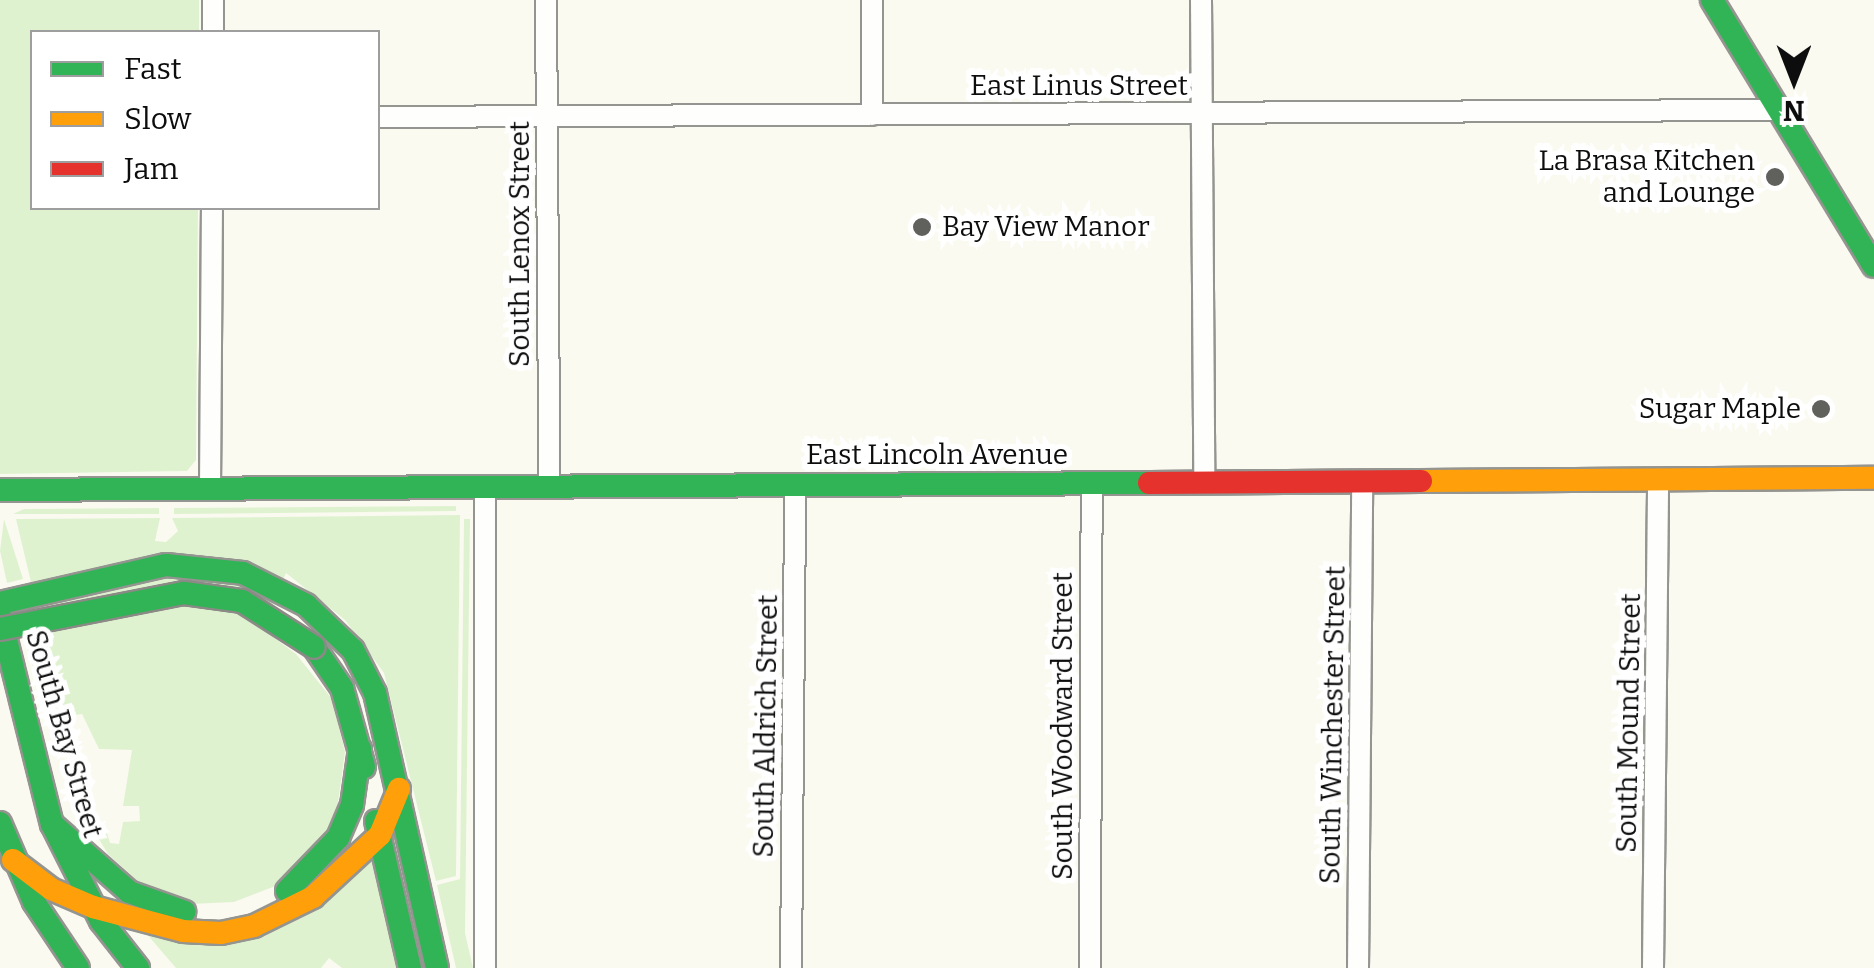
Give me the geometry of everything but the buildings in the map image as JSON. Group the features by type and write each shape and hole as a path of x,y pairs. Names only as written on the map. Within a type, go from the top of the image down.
{"main road":[{"path":"1712,0 1874,266"},
{"name":"East Lincoln Avenue","path":"0,490 1874,478"},
{"path":"0,603 128,571 203,566 284,590 328,624 353,650 375,693 438,968"},
{"path":"0,629 184,592 242,601 314,646 342,688 360,749 410,968"},
{"name":"South Bay Street","path":"0,616 52,824 93,907 138,968"},
{"path":"52,824 106,876 154,904 184,912 241,910 302,882 338,838 352,805 360,749"},
{"path":"13,860 51,889 93,907 183,931 254,926 313,897 380,835 399,789"},
{"path":"0,824 13,860 78,968"}],"street":[{"path":"213,0 213,30"},
{"name":"South Lenox Street","path":"546,0 548,487"},
{"path":"872,0 872,115"},
{"path":"1201,0 1204,482"},
{"name":"East Linus Street","path":"380,118 1780,110"},
{"path":"210,489 212,210"},
{"name":"South Mound Street","path":"1653,968 1658,480"},
{"name":"South Winchester Street","path":"1358,968 1362,482"},
{"name":"South Woodward Street","path":"1090,968 1092,484"},
{"name":"South Aldrich Street","path":"791,968 795,486"},
{"path":"485,488 485,968"}],"green space":[{"path":"0,0 199,0 199,30 30,30 30,210 198,210 196,460 187,471 0,474"},
{"path":"456,506 456,511 174,514 174,508"},
{"path":"159,508 159,514 13,514 24,509"},
{"path":"460,515 456,876 436,881 384,673 345,620 286,573 262,629 296,654 332,699 345,752 335,824 278,885 234,902 191,904 150,892 108,854 97,836 107,833 110,843 119,844 123,822 140,821 139,806 123,806 132,750 99,749 82,714 63,717 16,519 160,518 155,541 166,542 178,531 172,518"},
{"path":"4,519 23,579 7,583 0,551"},
{"path":"464,519 470,519 465,933 473,968 456,968 437,885 460,879"},
{"path":"39,638 68,752 58,752 25,641"},
{"path":"371,859 399,968 342,968 329,958 321,968 176,968 145,932 203,944"}],"traffic: fast":[{"path":"1712,0 1874,266"},
{"path":"0,490 1149,483"},
{"path":"0,603 166,565 243,573 306,605 353,650 375,693 437,968"},
{"path":"0,629 184,593 242,601 314,647"},
{"path":"0,616 52,824 101,921 138,968"},
{"path":"314,647 342,688 364,767"},
{"path":"287,891 338,838 352,805 360,749"},
{"path":"376,821 410,968"},
{"path":"0,823 34,902 78,968"},
{"path":"52,824 129,892 185,912"}],"traffic: slow":[{"path":"1421,481 1874,478"},
{"path":"13,860 51,889 93,907 183,931 221,933 254,926 313,897 380,835 399,789"}],"traffic: jam":[{"path":"1149,483 1421,481"}],"place":[{"name":"La Brasa Kitchen and Lounge","path":"1775,177"},
{"name":"Bay View Manor","path":"922,227"},
{"name":"Sugar Maple","path":"1821,409"}]}
